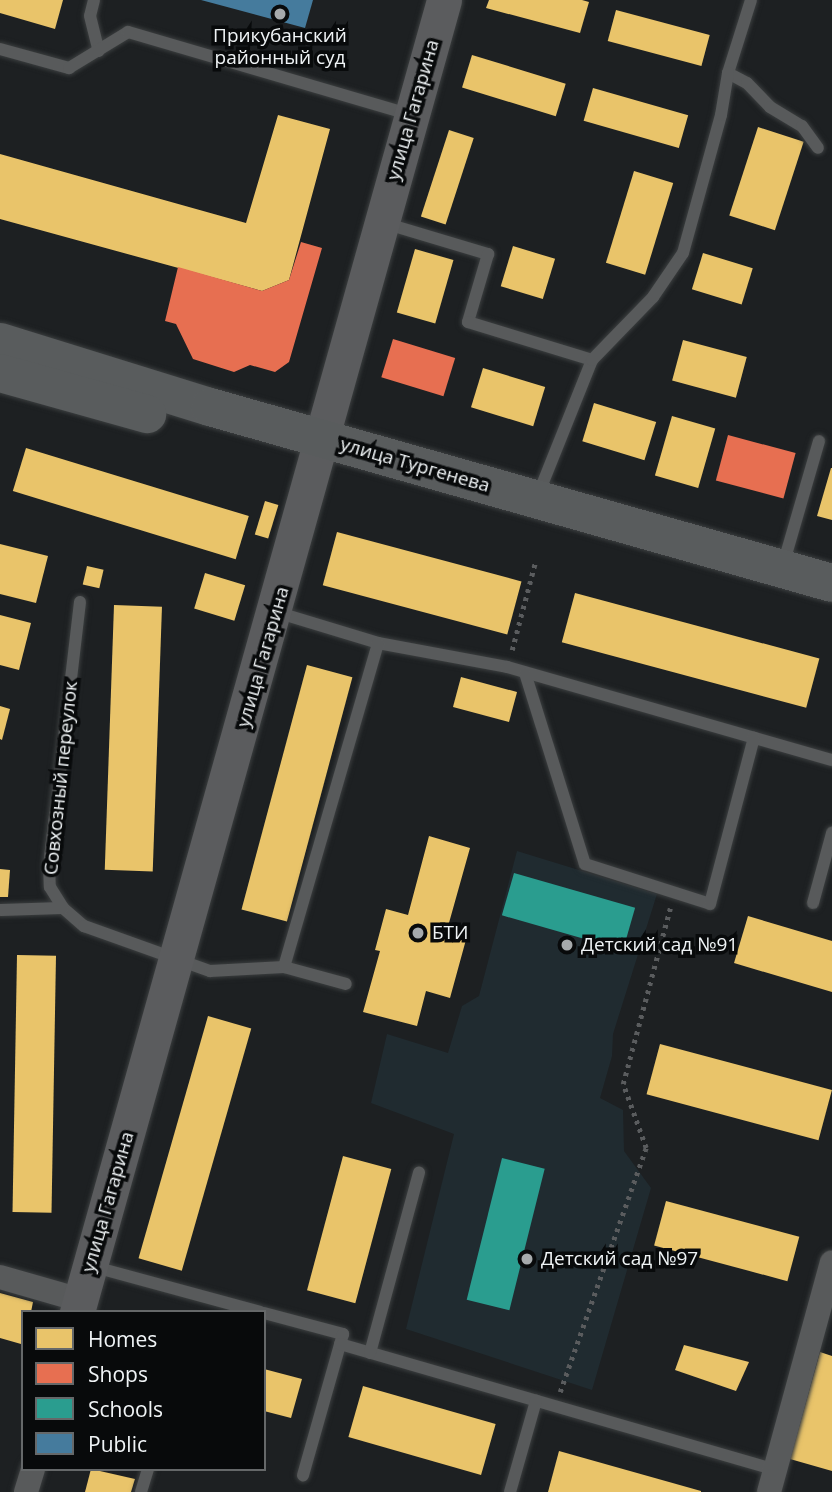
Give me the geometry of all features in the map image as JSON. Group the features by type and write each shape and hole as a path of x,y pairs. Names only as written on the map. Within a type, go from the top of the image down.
{"main road":[{"name":"улица Тургенева","path":"0,342 321,450 832,606"},
{"name":"улица Тургенева","path":"0,373 537,499 832,583"}],"street":[{"name":"улица Гагарина","path":"78,1306 321,450 380,222 444,0"},
{"path":"773,1481 832,1262"},
{"path":"0,1277 78,1306"},
{"path":"26,1492 32,1471"}],"lane":[{"path":"94,0 89,16 99,51"},
{"path":"537,499 548,463 592,360 653,298 683,253 721,116 728,73 751,0"},
{"path":"0,48 69,68 128,32 411,114"},
{"path":"728,73 747,83 770,107 802,126 818,148"},
{"path":"380,222 488,254 468,322 592,360"},
{"path":"782,569 819,441"},
{"name":"Совхозный переулок","path":"63,908 50,887 49,864 80,602"},
{"path":"275,612 378,643 507,667 832,760"},
{"path":"284,967 378,643"},
{"path":"524,673 585,864 710,904 754,738"},
{"path":"813,903 832,833"},
{"path":"0,910 63,908 84,926 210,971 284,967 346,984"},
{"path":"370,1353 419,1173"},
{"path":"90,1266 255,1310"},
{"path":"266,1313 342,1334 303,1475"},
{"path":"340,1345 555,1406 773,1481"},
{"path":"510,1492 536,1401"},
{"path":"141,1492 147,1471"}],"path":[{"path":"507,667 535,563"},
{"path":"555,1406 646,1148 623,1084 675,891"}],"shaded area":[{"name":"Детский сад №97","path":"517,851 657,894 613,1034 612,1056 600,1098 623,1110 624,1151 651,1188 592,1390 406,1329 454,1134 371,1103 387,1034 448,1053 462,1006 479,996"}],"building: Homes":[{"path":"0,0 63,0 55,29 0,13"},
{"path":"489,0 589,2 580,33 486,8"},
{"path":"616,10 710,35 701,66 608,41"},
{"path":"472,55 566,84 556,116 462,88"},
{"path":"593,88 688,115 679,148 584,121"},
{"path":"278,115 330,129 289,280 262,291 0,219 0,154 246,223"},
{"path":"758,127 804,142 775,230 729,215"},
{"path":"449,130 474,138 446,225 421,217"},
{"path":"634,171 673,183 645,275 606,263"},
{"path":"513,246 555,259 543,299 501,286"},
{"path":"415,249 453,260 435,323 397,312"},
{"path":"703,253 753,268 742,305 692,289"},
{"path":"683,340 747,357 736,398 672,381"},
{"path":"483,368 545,387 533,426 471,407"},
{"path":"594,403 656,422 644,460 582,441"},
{"path":"672,416 715,428 698,488 655,476"},
{"path":"26,448 249,516 236,559 13,491"},
{"path":"832,468 832,520 817,516"},
{"path":"265,501 278,505 268,539 255,534"},
{"path":"337,532 521,581 507,635 323,585"},
{"path":"0,544 48,556 36,603 0,594"},
{"path":"87,566 104,570 99,588 83,585"},
{"path":"205,573 245,585 234,621 194,608"},
{"path":"575,593 819,658 806,708 562,642"},
{"path":"114,605 162,607 153,872 105,870"},
{"path":"0,615 31,623 19,670 0,665"},
{"path":"307,665 352,677 287,922 242,909"},
{"path":"461,677 517,692 509,722 453,707"},
{"path":"0,706 10,709 2,740 0,739"},
{"name":"БТИ","path":"429,836 470,848 447,930 467,936 450,998 426,991 417,1026 363,1012 380,951 375,950 386,909 408,915"},
{"path":"0,869 10,870 8,897 0,897"},
{"path":"748,916 832,941 832,992 734,963"},
{"path":"17,955 56,956 52,1213 13,1212"},
{"path":"208,1016 251,1028 182,1271 139,1258"},
{"path":"660,1044 832,1090 818,1140 647,1094"},
{"path":"343,1156 391,1169 355,1303 307,1290"},
{"path":"666,1201 799,1237 787,1281 654,1245"},
{"path":"0,1293 33,1302 31,1310 21,1310 21,1344 0,1338"},
{"path":"684,1345 749,1362 736,1391 675,1370"},
{"path":"820,1352 832,1356 832,1471 790,1459"},
{"path":"266,1370 302,1379 291,1418 266,1412"},
{"path":"363,1386 496,1424 481,1475 348,1437"},
{"path":"559,1451 701,1491 701,1492 548,1492"},
{"path":"90,1471 135,1479 131,1492 85,1492"}],"building: Shops":[{"path":"301,242 322,248 289,362 275,372 250,365 234,372 193,359 176,324 165,321 178,267 262,291 289,280"},
{"path":"393,339 455,358 443,396 381,377"},
{"path":"728,435 796,453 783,499 716,480"}],"building: Schools":[{"path":"514,873 635,908 623,950 502,915"},
{"path":"502,1158 545,1169 509,1310 467,1300"}],"building: Public":[{"name":"Прикубанский районный суд","path":"201,0 313,0 305,28"}],"place":[{"name":"Прикубанский районный суд","path":"280,14"},
{"name":"БТИ","path":"418,933"},
{"name":"Детский сад №91","path":"567,945"},
{"name":"Детский сад №97","path":"527,1259"}]}
